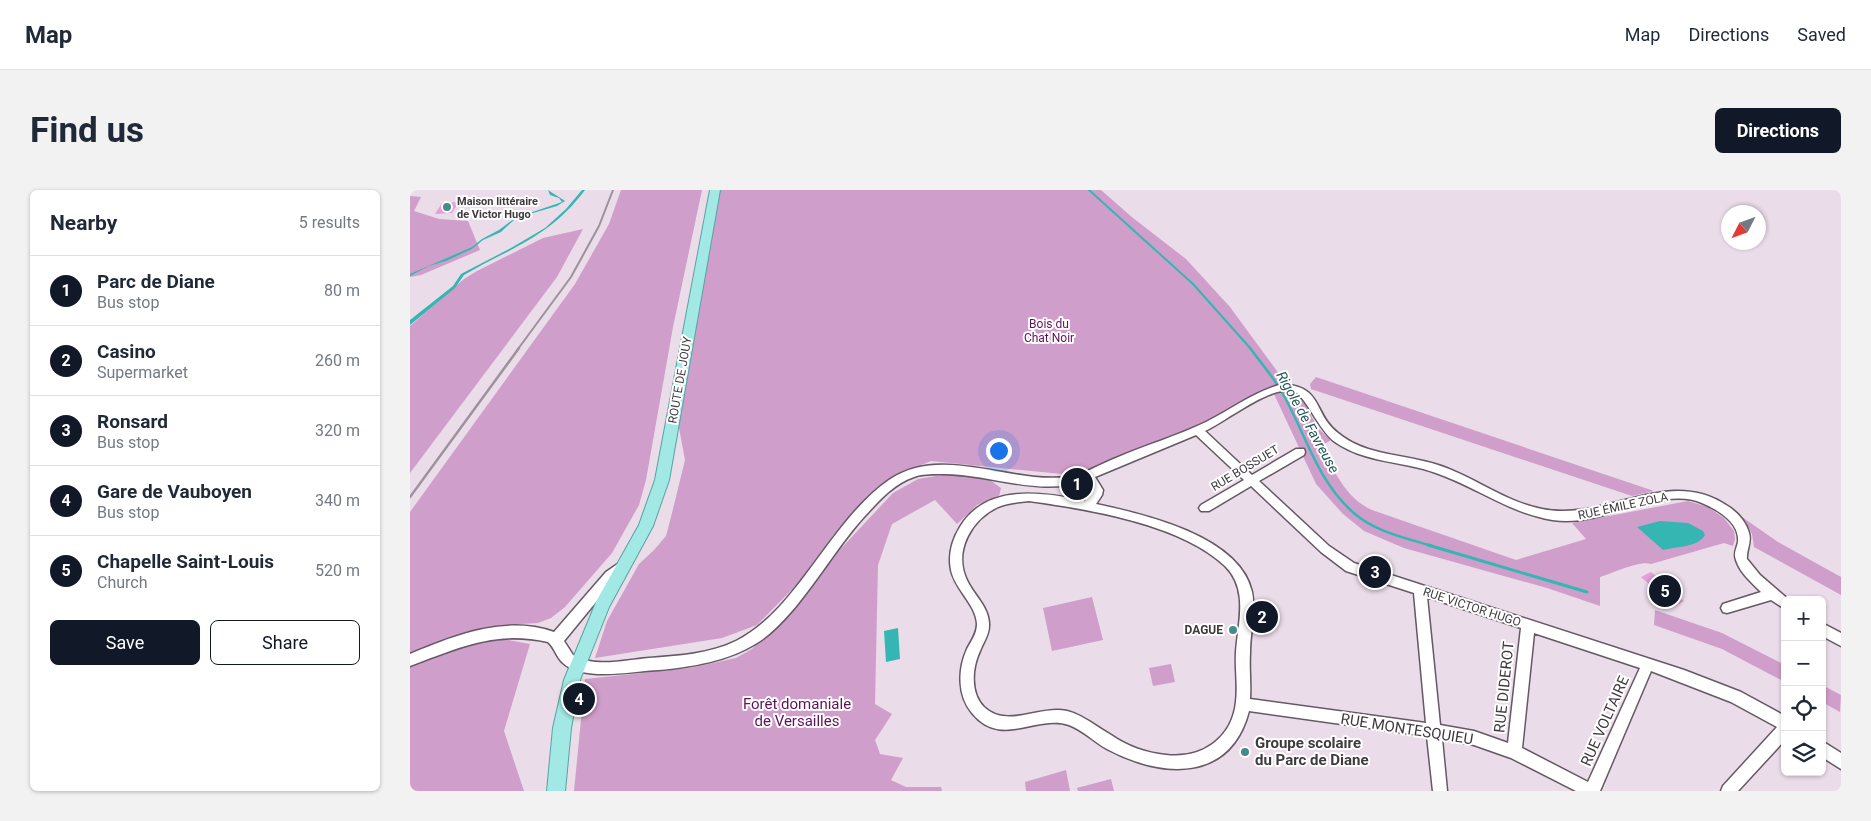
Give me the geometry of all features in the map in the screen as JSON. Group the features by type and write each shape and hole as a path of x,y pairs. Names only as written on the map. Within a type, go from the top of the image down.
{"main road":[{"name":"ROUTE DE JOUY","path":"556,791 562,728 568,694 578,663 592,626 646,526 662,480 715,190"}],"street":[{"name":"RUE ÉMILE ZOLA","path":"1197,430 1283,388 1300,390 1306,394 1325,427 1343,442 1377,456 1436,468 1465,479 1517,506 1533,511 1549,515 1577,516 1681,494 1702,498 1724,510 1739,525 1744,539 1740,552 1741,559 1746,567 1781,601"},
{"path":"410,660 457,642 496,632 543,634 556,640 566,658 578,663 595,666 661,664 719,652 750,640 764,630 790,601 851,523 886,487 912,473 948,469 970,470 1055,483 1088,476 1197,430"},
{"name":"RUE VICTOR HUGO","path":"1197,430 1340,561 1360,570 1711,686 1781,722"},
{"name":"RUE BOSSUET","path":"1205,508 1300,452"},
{"path":"1088,476 1097,490 1096,495 1088,505"},
{"path":"1029,497 1088,505 1148,521 1187,537 1219,553 1238,573 1243,582 1248,612 1243,652 1243,704 1234,732 1225,744 1203,760 1186,763 1153,760 1113,744 1079,723 1067,718 1055,717 1004,724 985,716 972,703 968,689 971,657 983,629 973,598 959,576 956,555 966,526 991,505 1012,498 1029,497"},
{"name":"ROUTE DE JOUY","path":"556,640 610,576 625,563"},
{"path":"1420,590 1440,791"},
{"path":"1727,608 1772,594"},
{"name":"RUE DIDEROT","path":"1514,752 1528,625"},
{"path":"1826,631 1841,640"},
{"name":"RUE VOLTAIRE","path":"1591,791 1648,664"},
{"name":"RUE MONTESQUIEU","path":"1243,704 1434,730 1474,738 1514,752 1591,791"},
{"path":"1728,791 1783,731"},
{"path":"1826,751 1841,762"}],"green space":[{"path":"621,190 702,190 673,327 646,480 639,505 612,553 565,607 551,618 538,623 504,625 483,629 410,652 410,512 575,284 609,224"},
{"name":"Bois du Chat Noir","path":"719,190 1101,190 1133,218 1186,259 1230,307 1288,386 1277,389 1210,424 1107,466 1062,474 931,461 909,470 757,625 722,638 595,658 607,621 639,564 666,536 685,460 677,417"},
{"path":"410,196 421,197 414,211 439,219 468,221 480,250 421,275 410,277"},
{"path":"583,229 557,277 410,473 410,326 464,279 477,271 543,238"},
{"path":"1316,377 1654,491 1632,496 1311,389 1310,384"},
{"path":"1293,390 1301,397 1318,428 1331,440 1321,446 1341,482 1354,498 1372,510 1516,560 1586,539 1572,523 1688,501 1708,507 1724,518 1734,531 1735,539 1733,546 1724,543 1651,564 1633,565 1600,577 1600,606 1547,588 1404,548 1364,531 1343,514 1316,484 1274,394 1277,391"},
{"name":"Forêt domaniale de Versailles","path":"948,474 987,478 1001,488 999,496 977,505 957,524 935,500 892,524 878,565 875,704 892,714 875,740 880,754 903,758 891,780 906,787 941,787 942,791 574,791 585,679 690,668 736,658 752,649 819,572 893,493 918,479"},
{"path":"1742,517 1778,542 1841,577 1841,595 1754,547 1752,534"},
{"path":"1092,597 1103,640 1052,651 1043,608"},
{"path":"1655,610 1722,633 1781,663 1781,680 1722,649 1654,625"},
{"path":"503,639 530,644 504,731 524,791 410,791 410,665 473,643"},
{"path":"1171,664 1175,682 1153,686 1149,668"},
{"path":"1826,687 1841,695 1840,712 1826,704"},
{"path":"1066,770 1070,791 1026,791 1025,782"},
{"path":"1111,779 1114,791 1078,791 1077,788"}],"water":[{"path":"548,190 565,201 557,206 516,218 501,232 483,240 472,249 446,261 429,266 410,276 410,274 472,247 515,218 562,202 559,198 550,195"},
{"path":"582,190 585,190 572,206 544,230 464,275 455,288 410,325 410,320 453,286 461,274 545,228 566,209"},
{"path":"1660,521 1688,523 1703,531 1705,535 1698,542 1663,550 1637,527"},
{"path":"898,628 900,659 886,662 884,631"}],"building":[{"name":"Maison littéraire de Victor Hugo","path":"459,202 452,213 435,214 442,203"},
{"path":"1651,572 1684,601 1674,607 1641,577"}],"waterway":[{"name":"Rigole de Favreuse","path":"1089,190 1193,284 1251,349"},
{"name":"Rigole de Favreuse","path":"1250,348 1272,376 1322,473 1342,502 1355,514 1372,525 1392,534 1432,546"},
{"name":"Rigole de Favreuse","path":"1428,545 1587,592"}],"railway":[{"path":"518,349 571,277 599,226 613,190"},
{"path":"410,497 519,348"}],"place":[{"name":"Maison littéraire de Victor Hugo","path":"447,207"},
{"name":"Parc de Diane","path":"1077,484"},
{"name":"Ronsard","path":"1375,572"},
{"name":"Chapelle Saint-Louis","path":"1665,591"},
{"name":"Casino","path":"1262,617"},
{"name":"DAGUE","path":"1233,630"},
{"name":"Gare de Vauboyen","path":"579,699"},
{"name":"Groupe scolaire du Parc de Diane","path":"1245,752"}]}
